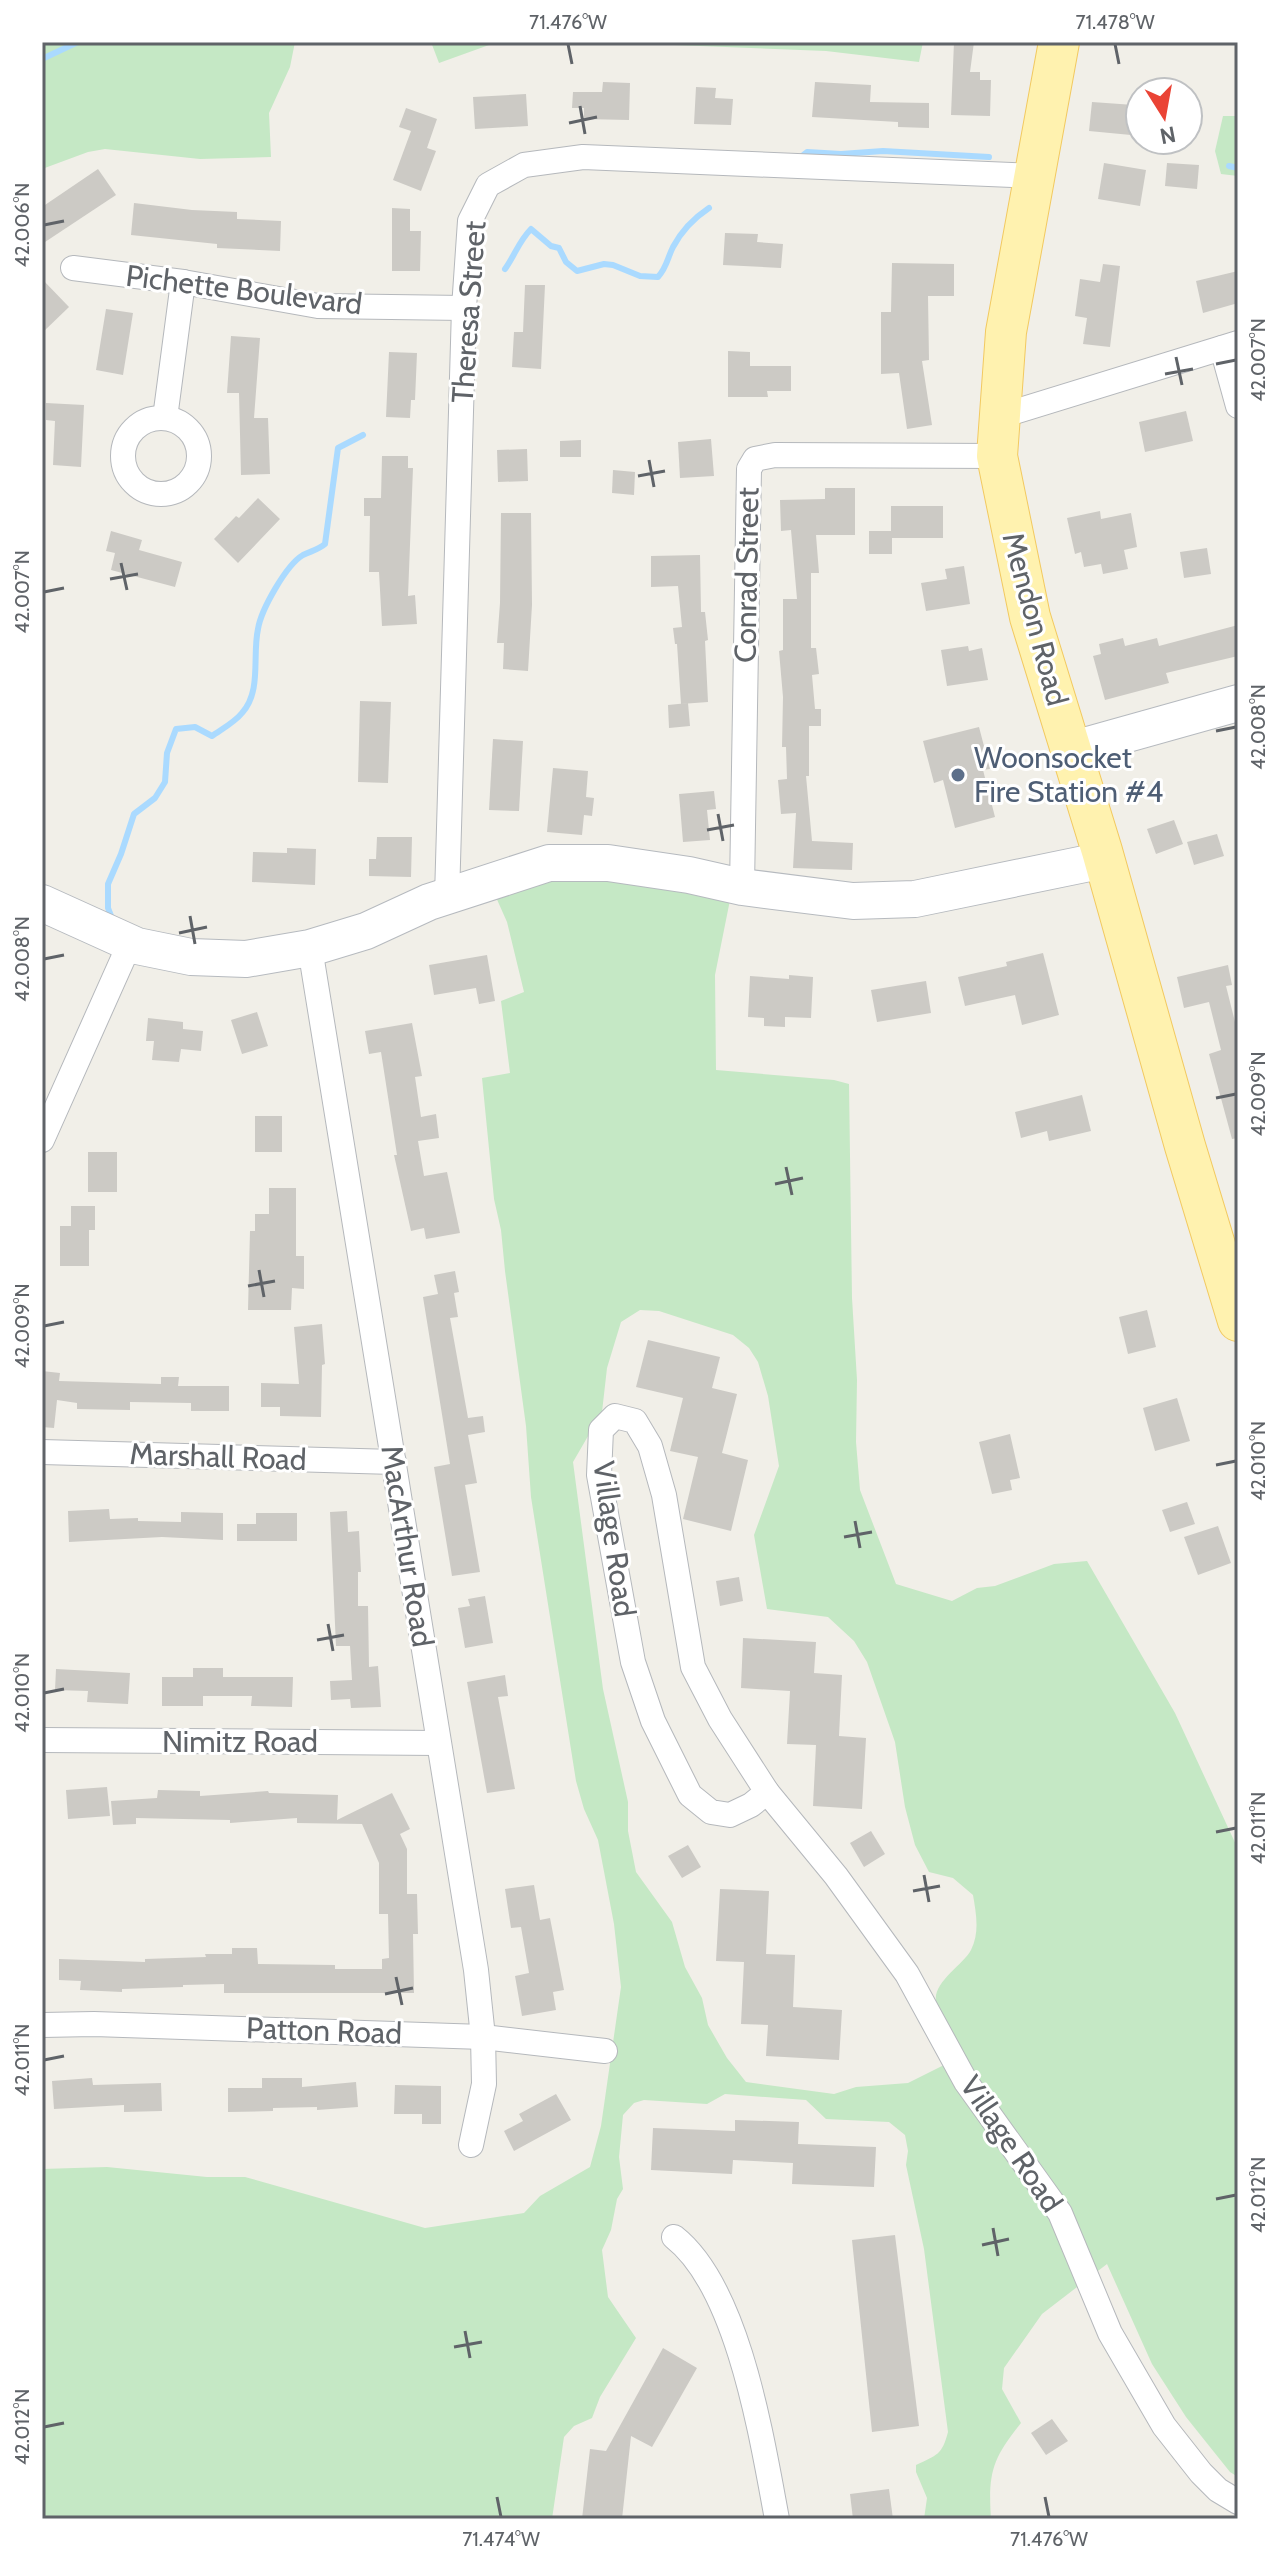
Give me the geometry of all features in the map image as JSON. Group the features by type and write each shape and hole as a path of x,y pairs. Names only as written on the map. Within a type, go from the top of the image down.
{"main road":[{"name":"Mendon Road","path":"1059,42 1006,332 997,456 1020,579 1238,1321"}],"street":[{"name":"Theresa Street","path":"447,897 464,308 470,221 488,185 524,165 583,157 1034,176"},
{"name":"Pichette Boulevard","path":"73,268 183,282 318,306 464,308"},
{"path":"165,418 183,282"},
{"path":"1001,416 1230,345 1238,406"},
{"name":"Conrad Street","path":"742,887 749,469 755,459 775,455 997,456"},
{"path":"1070,750 1238,703"},
{"path":"42,903 130,943 191,957 246,959 310,948 366,931 429,902 549,863 608,863 689,875 742,887 853,901 915,899 1104,860"},
{"path":"42,1140 130,943"},
{"name":"MacArthur Road","path":"310,948 476,1970 484,2084 471,2145"},
{"name":"Village Road","path":"767,1792 751,1805 730,1815 711,1812 690,1795 653,1721 633,1662 599,1475 601,1430 615,1416 635,1421 650,1446 664,1495 693,1667 720,1719 767,1792 836,1876 907,1974 966,2082 1060,2213 1110,2333 1164,2426 1201,2473 1218,2490 1238,2502"},
{"name":"Marshall Road","path":"42,1452 394,1462"},
{"name":"Nimitz Road","path":"42,1740 438,1743"},
{"name":"Patton Road","path":"42,2025 483,2037 605,2051"},
{"path":"674,2237 701,2266 733,2333 763,2449 777,2519"}],"green space":[{"path":"42,42 295,42 290,67 269,113 271,157 200,159 105,149 42,169"},
{"path":"431,42 923,42 919,62 826,51 532,44 489,45 439,63"},
{"path":"1223,116 1238,116 1238,176 1221,174 1215,151"},
{"path":"559,864 733,885 715,975 716,1070 834,1080 849,1084 852,1298 860,1490 896,1584 952,1601 977,1588 995,1586 1054,1564 1087,1561 1175,1713 1238,1849 1238,2477 1230,2472 1186,2417 1152,2364 1107,2264 1042,2314 1004,2368 1002,2389 1021,2423 994,2467 990,2490 991,2519 924,2519 927,2498 916,2465 938,2453 948,2432 924,2249 906,2165 908,2151 905,2135 889,2122 826,2119 806,2100 725,2094 707,2104 644,2100 634,2103 623,2115 619,2157 623,2189 617,2199 611,2230 602,2250 608,2297 636,2338 600,2397 592,2418 574,2426 564,2437 552,2519 42,2519 42,2169 107,2167 207,2177 245,2177 425,2228 524,2213 540,2196 590,2167 601,2126 621,1987 614,1924 598,1840 576,1781 531,1497 526,1426 501,1230 494,1199 482,1078 510,1073 501,1001 524,992 507,922 491,886","holes":["640,1310 659,1311 733,1335 749,1348 758,1362 768,1396 779,1466 754,1535 767,1609 828,1617 854,1641 867,1662 895,1742 905,1807 915,1845 929,1872 953,1878 973,1895 976,1922 974,1943 936,1994 940,2012 963,2051 948,2063 908,2083 856,2087 834,2094 746,2082 727,2058 708,2025 702,1998 685,1967 672,1922 636,1872 628,1831 628,1802 603,1689 573,1462 602,1412 607,1368 621,1322"]}],"building":[{"path":"954,42 974,42 970,72 980,72 980,80 991,80 990,116 951,115"},
{"path":"603,82 630,83 629,120 584,119 584,108 572,108 573,92 602,92"},
{"path":"815,82 871,85 870,102 929,103 929,128 898,127 898,122 812,117"},
{"path":"696,87 716,88 715,98 733,99 731,125 694,124"},
{"path":"526,94 528,126 475,129 473,97"},
{"path":"1092,102 1124,104 1124,134 1089,131"},
{"path":"406,108 437,119 427,148 436,151 421,191 393,180 411,131 399,127"},
{"path":"1104,163 1146,170 1140,206 1098,199"},
{"path":"1167,163 1199,165 1197,189 1165,186"},
{"path":"98,169 116,195 42,244 42,207"},
{"path":"134,203 237,212 237,219 281,221 280,251 217,248 217,244 131,235"},
{"path":"392,208 410,209 410,231 421,231 420,271 392,271"},
{"path":"725,233 758,234 757,242 783,244 781,268 723,265"},
{"path":"892,263 954,264 954,296 928,296 929,360 922,361 932,425 907,429 899,373 881,374 881,312 891,312"},
{"path":"1103,264 1120,266 1110,347 1083,344 1087,318 1075,316 1080,279 1100,282"},
{"path":"1238,271 1238,303 1203,313 1196,281"},
{"path":"42,279 69,307 42,333"},
{"path":"525,285 545,285 541,369 512,367 514,332 523,332"},
{"path":"106,309 133,313 123,375 96,370"},
{"path":"231,336 260,338 254,418 268,418 270,474 241,475 239,393 227,393"},
{"path":"728,351 750,352 750,366 791,366 791,391 767,391 768,397 728,397"},
{"path":"389,352 417,353 415,400 411,400 410,418 386,417"},
{"path":"46,403 84,405 81,467 53,465 55,421 46,420"},
{"path":"1186,411 1193,441 1145,452 1139,422"},
{"path":"711,439 714,476 680,478 678,442"},
{"path":"581,440 581,457 560,457 560,441"},
{"path":"527,449 528,481 498,482 497,450"},
{"path":"382,456 408,456 408,468 413,468 408,596 415,595 417,624 382,626 379,572 369,572 370,516 364,516 364,498 381,498"},
{"path":"613,470 635,472 634,495 612,493"},
{"path":"825,488 855,488 855,535 816,535 819,573 811,573 811,648 816,648 819,674 812,675 815,709 821,709 821,726 809,726 809,776 806,776 812,841 853,843 852,870 793,868 796,813 781,814 778,780 787,779 786,747 782,747 783,697 779,651 783,650 783,599 797,599 791,530 781,531 780,500 825,499"},
{"path":"258,498 280,519 238,563 214,539"},
{"path":"891,506 943,506 943,538 892,538 892,554 869,554 869,531 891,531"},
{"path":"1100,511 1101,519 1131,513 1137,547 1124,550 1128,569 1103,574 1101,564 1084,567 1081,552 1075,554 1067,518"},
{"path":"501,513 531,513 532,605 528,671 503,669 504,643 497,643"},
{"path":"111,531 142,540 139,550 182,562 175,587 111,570 115,553 106,551"},
{"path":"1207,548 1211,574 1184,578 1180,552"},
{"path":"700,555 701,612 705,612 708,640 705,641 708,702 681,704 673,628 682,627 678,586 651,587 651,556"},
{"path":"964,566 970,604 926,611 921,583 947,579 945,569"},
{"path":"1238,625 1238,656 1166,673 1169,683 1105,700 1093,656 1101,654 1099,644 1123,638 1125,646 1157,638 1159,646"},
{"path":"968,646 969,651 982,648 988,680 947,686 941,650"},
{"path":"360,701 391,702 388,783 358,782"},
{"path":"688,703 690,726 669,728 668,705"},
{"name":"Woonsocket Fire Station #4","path":"979,727 990,769 983,770 995,817 955,828 943,780 934,783 923,741"},
{"path":"493,739 523,741 519,811 489,810"},
{"path":"553,768 588,771 586,797 594,798 592,816 584,815 582,835 547,832"},
{"path":"714,791 716,809 707,810 710,840 683,842 679,794"},
{"path":"1174,820 1183,844 1156,854 1147,829"},
{"path":"1217,834 1224,856 1194,865 1187,842"},
{"path":"377,837 412,837 411,877 369,876 369,859 376,859"},
{"path":"287,848 316,849 315,885 252,882 253,852 287,853"},
{"path":"1043,953 1059,1015 1022,1025 1015,995 965,1006 958,977 1007,966 1006,962"},
{"path":"487,955 495,1001 479,1004 476,988 434,995 429,965"},
{"path":"1228,965 1232,985 1226,986 1235,1022 1238,1021 1238,1138 1232,1139 1209,1054 1221,1050 1209,1002 1184,1008 1177,977"},
{"path":"789,975 813,977 811,1018 785,1017 785,1027 764,1026 764,1018 748,1017 750,976 789,979"},
{"path":"926,981 931,1013 877,1022 871,990"},
{"path":"257,1012 268,1046 242,1054 231,1020"},
{"path":"148,1018 183,1022 183,1029 203,1031 201,1051 181,1049 179,1062 152,1060 154,1041 146,1041"},
{"path":"412,1023 422,1076 415,1077 421,1117 436,1114 439,1138 418,1141 424,1176 447,1172 460,1233 426,1239 424,1228 411,1231 394,1155 397,1155 381,1052 369,1054 365,1031"},
{"path":"1082,1095 1091,1131 1049,1141 1047,1131 1021,1138 1015,1112"},
{"path":"255,1116 282,1116 282,1152 255,1152"},
{"path":"88,1152 117,1152 117,1192 88,1192"},
{"path":"269,1188 296,1188 296,1256 304,1256 304,1289 292,1288 291,1310 248,1310 250,1231 255,1231 255,1214 269,1214"},
{"path":"71,1206 95,1206 95,1230 89,1230 89,1266 60,1266 60,1226 71,1226"},
{"path":"455,1271 459,1292 454,1293 458,1317 450,1318 468,1418 483,1416 485,1432 468,1435 477,1483 465,1485 480,1572 452,1576 434,1467 450,1464 423,1297 438,1294 434,1275"},
{"path":"1147,1310 1156,1347 1128,1354 1119,1317"},
{"path":"322,1324 325,1364 322,1365 321,1417 280,1416 280,1407 261,1407 261,1383 299,1384 294,1327"},
{"path":"648,1340 720,1357 712,1388 737,1394 722,1453 748,1460 731,1531 683,1519 698,1457 670,1451 683,1398 636,1387"},
{"path":"42,1371 60,1373 59,1381 161,1384 161,1377 179,1377 178,1386 229,1386 229,1411 191,1411 191,1403 130,1402 130,1410 77,1409 77,1403 57,1400 54,1428 42,1427"},
{"path":"1177,1398 1190,1441 1155,1451 1143,1408"},
{"path":"1010,1434 1020,1478 1010,1480 1012,1490 992,1494 979,1442"},
{"path":"1187,1502 1195,1524 1170,1532 1162,1510"},
{"path":"109,1509 110,1519 138,1518 138,1521 181,1522 181,1512 223,1513 223,1540 162,1537 69,1542 68,1511"},
{"path":"347,1511 348,1532 359,1531 361,1572 358,1572 358,1606 368,1606 369,1667 378,1666 381,1707 351,1708 350,1699 331,1700 330,1681 352,1680 350,1646 336,1646 330,1512"},
{"path":"256,1513 297,1513 297,1541 237,1541 237,1524 256,1524"},
{"path":"1218,1526 1231,1563 1198,1575 1184,1537"},
{"path":"739,1577 743,1601 720,1606 716,1581"},
{"path":"485,1596 493,1643 465,1648 458,1608 470,1606 468,1599"},
{"path":"743,1638 816,1642 814,1673 842,1675 839,1736 866,1738 862,1809 813,1806 816,1745 787,1744 790,1691 741,1688"},
{"path":"193,1668 223,1668 223,1677 293,1677 292,1707 251,1706 252,1696 203,1696 203,1706 162,1706 162,1677 193,1677"},
{"path":"56,1669 130,1673 128,1704 87,1702 88,1691 55,1690"},
{"path":"505,1675 508,1696 498,1697 515,1789 487,1793 467,1682"},
{"path":"107,1787 110,1816 68,1819 66,1790"},
{"path":"158,1790 200,1791 200,1796 268,1791 338,1795 337,1820 392,1793 410,1829 400,1834 407,1849 407,1894 417,1894 418,1934 413,1934 414,1993 224,1993 224,1984 122,1989 122,1992 80,1990 81,1981 59,1980 59,1959 145,1962 145,1959 232,1954 232,1948 257,1948 258,1964 382,1969 382,1959 389,1958 388,1914 379,1914 379,1863 362,1824 297,1823 297,1818 230,1823 230,1820 136,1818 136,1824 113,1825 111,1801 157,1798"},
{"path":"871,1831 885,1854 864,1867 850,1843"},
{"path":"688,1845 701,1867 682,1878 668,1856"},
{"path":"534,1885 540,1920 550,1918 564,1990 553,1992 556,2010 522,2016 515,1976 529,1973 521,1927 511,1928 505,1889"},
{"path":"720,1889 769,1891 766,1954 795,1955 793,2007 842,2010 839,2060 766,2056 768,2025 741,2024 744,1962 716,1961"},
{"path":"92,2078 93,2085 161,2083 162,2111 124,2112 124,2105 54,2109 52,2081"},
{"path":"262,2078 302,2078 302,2087 356,2082 358,2107 228,2112 228,2088 262,2088"},
{"path":"395,2085 441,2086 441,2124 422,2124 422,2114 394,2114"},
{"path":"556,2094 571,2120 514,2151 504,2131 523,2121 519,2114"},
{"path":"735,2120 799,2122 798,2144 876,2147 874,2187 792,2184 793,2163 733,2160 732,2174 651,2170 653,2128 735,2131"},
{"path":"895,2235 919,2426 872,2432 852,2240"},
{"path":"663,2348 697,2368 652,2447 631,2436 622,2519 582,2519 590,2449 606,2451"},
{"path":"1052,2419 1068,2441 1046,2455 1031,2433"},
{"path":"889,2489 893,2519 853,2519 850,2494"}],"waterway":[{"path":"42,59 78,42"},
{"path":"802,156 807,152 841,154 883,151 989,157"},
{"path":"1229,166 1238,168"},
{"path":"505,269 531,229 551,246 559,248 566,262 577,271 604,264 640,276 658,277 680,235 709,208"},
{"path":"113,921 108,908 108,884 134,814 155,798 165,782 167,753 176,729 195,727 212,736 236,719 248,704 254,684 256,639 264,611 296,560 325,544 338,448 363,435"}],"place":[{"name":"Woonsocket Fire Station #4","path":"958,775"}]}
